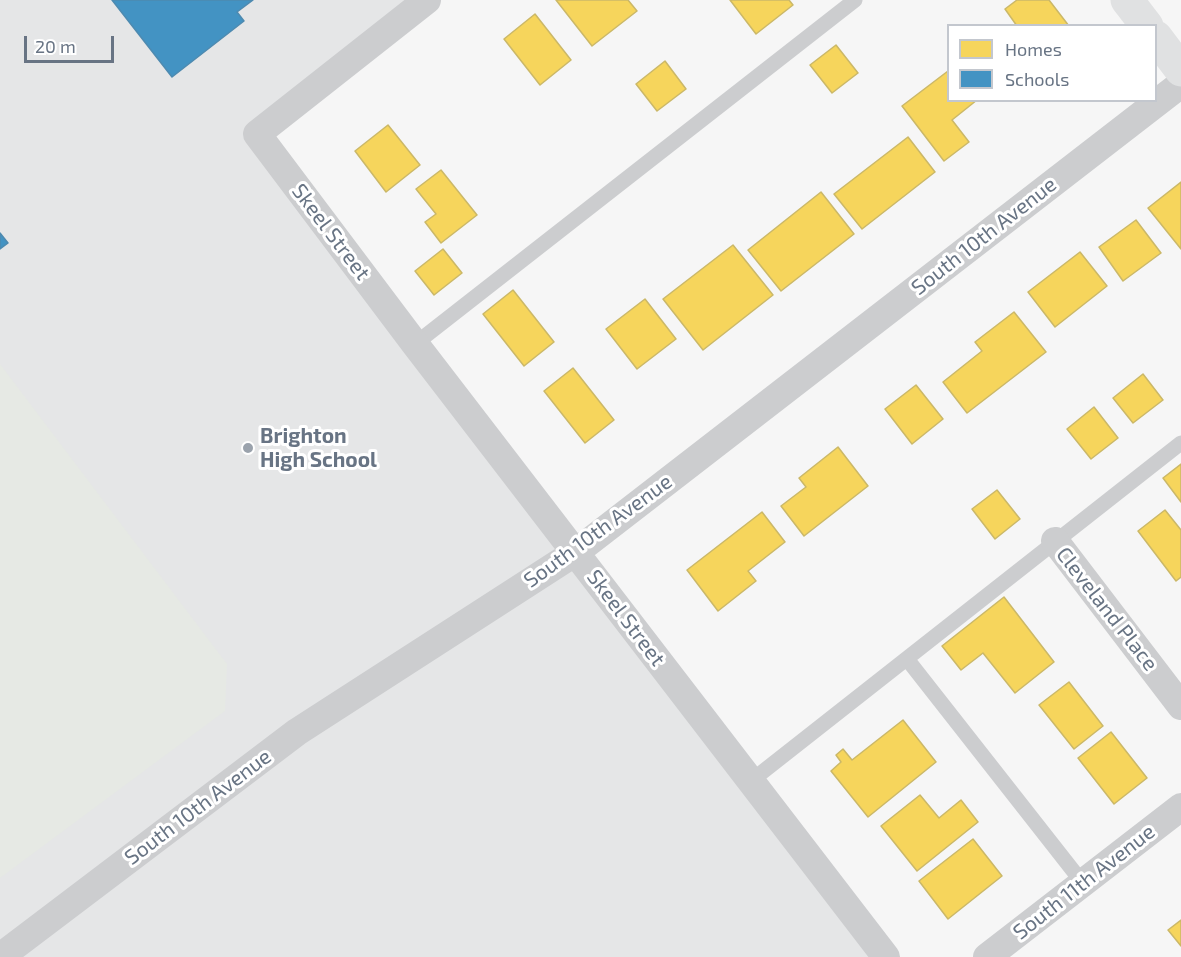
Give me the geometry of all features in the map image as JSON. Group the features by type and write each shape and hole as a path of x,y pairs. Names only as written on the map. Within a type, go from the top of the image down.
{"street":[{"name":"Skeel Street","path":"427,0 257,134 415,344 886,957"},
{"path":"1127,0 1145,24"},
{"path":"1157,40 1181,70"},
{"name":"South 10th Avenue","path":"0,957 297,732 576,552 1181,84"},
{"name":"Cleveland Place","path":"1055,541 1181,706"},
{"name":"South 11th Avenue","path":"987,957 1181,807"}],"lane":[{"path":"415,344 855,0"},
{"path":"751,782 1181,443"},
{"path":"907,659 1083,882"}],"shaded area":[{"name":"Brighton High School","path":"0,0 427,0 258,134 886,957 0,957"},
{"path":"0,364 227,664 225,711 0,878"}],"building: Homes":[{"path":"556,0 628,0 637,11 592,46"},
{"path":"730,0 789,0 793,5 756,34"},
{"path":"1017,0 1049,0 1067,24 1016,24 1005,9"},
{"path":"535,14 571,60 540,85 504,39"},
{"path":"836,45 858,73 832,93 810,65"},
{"path":"665,61 686,89 657,111 636,84"},
{"path":"947,72 947,102 974,102 952,120 969,142 944,161 902,106"},
{"path":"388,125 420,165 386,192 355,151"},
{"path":"908,137 935,172 862,229 834,194"},
{"path":"441,170 477,215 441,243 425,222 436,214 416,189"},
{"path":"1181,182 1181,249 1148,208"},
{"path":"821,192 854,234 781,291 748,250"},
{"path":"1136,220 1161,253 1123,281 1099,247"},
{"path":"733,245 773,295 703,350 663,299"},
{"path":"443,249 462,273 434,295 415,271"},
{"path":"1080,252 1107,286 1055,327 1028,292"},
{"path":"513,290 554,342 524,366 483,314"},
{"path":"645,299 676,339 637,369 606,329"},
{"path":"1014,312 1046,352 967,413 943,382 982,351 975,342"},
{"path":"573,368 614,420 585,443 544,391"},
{"path":"1143,374 1163,400 1133,423 1113,398"},
{"path":"916,385 943,419 912,444 885,409"},
{"path":"1094,407 1118,438 1091,459 1067,429"},
{"path":"838,447 868,486 804,536 781,506 806,487 799,478"},
{"path":"1181,464 1181,502 1163,478"},
{"path":"997,490 1020,519 995,539 972,509"},
{"path":"1165,510 1181,530 1181,577 1176,581 1138,531"},
{"path":"762,512 785,542 748,571 756,581 718,611 687,570"},
{"path":"1004,597 1054,662 1015,693 983,653 961,670 942,646"},
{"path":"1069,682 1103,726 1074,749 1039,705"},
{"path":"903,720 936,762 868,817 831,771 841,762 836,755 843,749 852,760"},
{"path":"1111,732 1147,778 1114,804 1078,758"},
{"path":"920,795 939,818 961,800 978,822 917,871 881,826"},
{"path":"973,839 1002,876 948,919 919,881"},
{"path":"1181,920 1181,946 1168,930"}],"building: Schools":[{"path":"112,0 253,0 237,12 244,21 172,77"},
{"path":"0,233 8,243 0,249"}],"place":[{"name":"Brighton High School","path":"248,448"}]}
